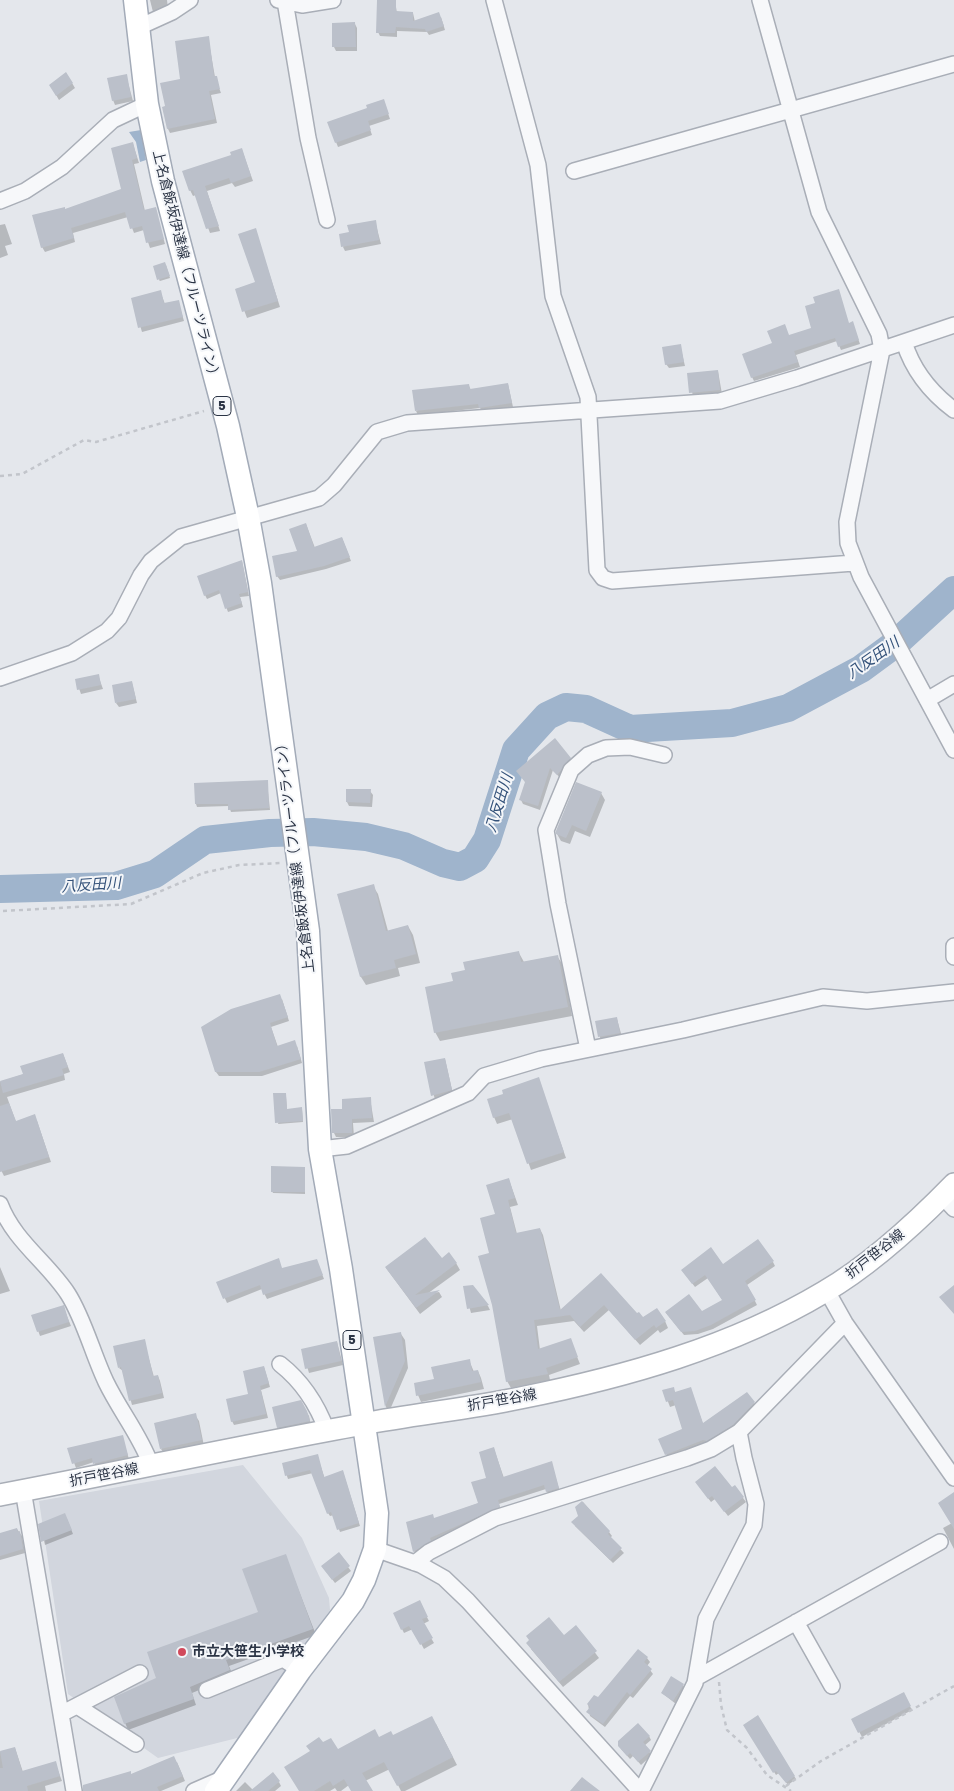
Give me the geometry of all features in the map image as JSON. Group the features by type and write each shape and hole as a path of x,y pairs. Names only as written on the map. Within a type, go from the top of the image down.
{"main road":[{"name":"上名倉飯坂伊達線（フルーツライン）","path":"135,0 147,104 168,199 222,406 248,517 271,656 308,931 320,1149 377,1513 375,1549 364,1580 353,1601 300,1670 221,1784"},
{"name":"折戸笹谷線","path":"0,1495 364,1424 519,1398 649,1366 751,1331 827,1291 950,1196"}],"street":[{"path":"139,27 172,12 190,0"},
{"path":"326,220 308,138 285,1 302,5 333,0"},
{"path":"494,0 538,165 553,296 582,378 590,411 595,561 597,570 603,578 612,581 854,563"},
{"path":"760,0 819,212 879,334 882,350 847,522 848,543 854,563 954,750"},
{"path":"574,171 954,64"},
{"path":"0,202 24,191 62,167 113,120 147,104"},
{"path":"0,678 72,653 107,630 119,618 150,561 181,537 319,498 352,464 372,437 383,428 407,423 720,401 882,350 954,325"},
{"path":"904,342 915,369 929,388 954,410"},
{"path":"927,700 954,684"},
{"path":"588,1049 558,904 546,830 571,770 588,754 606,748 630,747 664,755"},
{"path":"954,946 954,958"},
{"path":"320,1149 347,1146 468,1093 484,1076 541,1059 823,997 867,1001 954,992"},
{"path":"0,1204 14,1232 55,1276 69,1296 106,1384 143,1445 151,1465"},
{"path":"827,1291 845,1323 954,1478"},
{"path":"415,1563 429,1552 495,1518 711,1449 739,1432 845,1323"},
{"path":"280,1364 304,1387 321,1415 327,1431"},
{"path":"375,1549 415,1563 444,1578 468,1601 640,1791 695,1683 706,1619 754,1525 757,1513 752,1482 744,1458 739,1432"},
{"path":"24,1490 63,1713 74,1791"},
{"path":"696,1678 940,1542"},
{"path":"796,1622 832,1686"},
{"path":"207,1690 283,1658 300,1670"},
{"path":"63,1713 140,1673"},
{"path":"77,1706 136,1744"},
{"path":"194,1791 221,1784"}],"path":[{"path":"0,476 22,474 84,440 96,442 222,406"},
{"path":"3,911 131,904 203,873 296,853"},
{"path":"718,1666 721,1705 727,1730 747,1748 767,1775 791,1791"},
{"path":"786,1786 821,1761 954,1686"}],"shaded area":[{"name":"市立大笹生小学校","path":"243,1465 302,1538 329,1598 330,1610 245,1736 158,1758 68,1694 39,1501"}],"water":[{"path":"141,130 146,160 140,162 136,142 129,132"}],"building":[{"path":"377,0 396,0 396,11 413,12 413,21 439,12 444,26 426,32 425,29 396,27 395,33 376,33"},
{"path":"355,22 356,47 332,47 332,23"},
{"path":"209,36 214,76 217,76 220,89 209,91 215,119 167,129 162,107 165,106 160,83 180,79 175,41"},
{"path":"66,72 73,83 56,96 49,85"},
{"path":"127,74 131,97 112,101 107,78"},
{"path":"384,99 389,114 368,121 371,130 335,143 327,122 367,108 366,105"},
{"path":"133,142 137,158 132,160 144,210 156,207 164,239 146,243 142,226 130,229 125,212 71,228 74,238 41,248 32,215 65,207 65,209 121,189 111,148"},
{"path":"242,148 251,176 231,183 229,178 205,186 219,226 206,229 193,190 189,191 182,171 231,155 230,152"},
{"path":"376,220 379,240 341,247 339,234 349,232 347,225"},
{"path":"256,228 278,301 242,312 235,289 255,282 238,234"},
{"path":"165,262 170,276 157,280 153,266"},
{"path":"839,289 849,323 853,321 859,340 838,347 835,338 794,351 798,362 751,378 742,354 772,343 767,331 785,324 789,335 811,328 805,306 815,303 813,297"},
{"path":"161,290 164,303 179,300 183,317 138,328 131,298"},
{"path":"681,344 684,362 665,365 662,347"},
{"path":"718,370 720,390 689,393 687,373"},
{"path":"508,383 512,403 479,408 478,404 415,411 412,390 469,384 470,389"},
{"path":"306,523 314,547 342,537 350,557 324,566 276,577 272,556 297,551 289,529"},
{"path":"242,560 248,592 239,594 242,603 225,609 219,590 204,596 197,576"},
{"path":"99,674 101,685 77,690 75,679"},
{"path":"132,681 136,699 115,703 112,685"},
{"path":"555,738 571,758 557,775 550,768 538,806 519,800 525,782 516,771"},
{"path":"268,780 269,808 228,810 228,804 195,804 194,783"},
{"path":"576,782 602,792 586,831 572,825 566,838 556,834 556,831"},
{"path":"346,789 371,789 370,803 346,802"},
{"path":"374,884 386,931 408,925 416,954 394,960 396,968 360,977 337,894"},
{"path":"519,951 521,962 558,955 568,1007 434,1033 425,987 453,981 451,973 465,970 463,962"},
{"path":"280,994 288,1017 270,1023 277,1046 295,1040 301,1059 259,1072 215,1072 201,1027 231,1009"},
{"path":"617,1017 620,1033 598,1037 595,1021"},
{"path":"63,1053 68,1067 62,1069 64,1075 3,1093 0,1081 23,1074 20,1066"},
{"path":"445,1058 452,1090 431,1096 424,1062"},
{"path":"539,1077 564,1152 527,1164 509,1113 493,1118 487,1099 503,1094 502,1090"},
{"path":"273,1093 286,1093 287,1109 302,1107 303,1121 275,1123"},
{"path":"371,1097 372,1118 352,1119 352,1133 332,1133 331,1109 342,1109 342,1099"},
{"path":"9,1103 16,1121 35,1114 49,1157 0,1172 0,1106"},
{"path":"271,1166 305,1167 305,1192 271,1192"},
{"path":"509,1178 515,1198 508,1200 516,1233 540,1228 560,1310 601,1273 637,1313 639,1312 643,1317 657,1308 666,1321 656,1328 654,1325 635,1340 604,1305 580,1327 570,1315 534,1320 538,1349 571,1338 578,1357 546,1368 548,1374 506,1382 492,1305 478,1256 489,1253 480,1218 495,1214 486,1185"},
{"path":"425,1237 442,1258 449,1252 457,1263 415,1295 440,1290 416,1308 385,1267"},
{"path":"758,1239 774,1261 745,1281 756,1300 711,1325 695,1331 681,1332 665,1312 689,1294 702,1311 722,1300 705,1275 692,1284 681,1270 711,1247 723,1264"},
{"path":"279,1258 282,1268 317,1259 323,1275 263,1295 260,1285 223,1299 216,1282"},
{"path":"473,1285 489,1305 467,1309 463,1286"},
{"path":"954,1285 954,1314 939,1297"},
{"path":"64,1305 69,1322 37,1332 31,1315"},
{"path":"401,1332 405,1361 385,1407 373,1337"},
{"path":"145,1339 153,1376 158,1375 162,1393 129,1401 121,1367 118,1368 113,1346"},
{"path":"337,1341 341,1361 305,1369 301,1349"},
{"path":"470,1359 472,1371 478,1370 481,1382 416,1396 414,1383 434,1379 431,1367"},
{"path":"264,1366 269,1383 260,1386 266,1414 231,1422 226,1399 248,1394 243,1371"},
{"path":"674,1387 675,1392 691,1387 703,1423 747,1392 755,1402 733,1425 707,1441 703,1440 665,1455 658,1439 682,1429 673,1400 666,1402 662,1390"},
{"path":"301,1400 310,1421 277,1428 272,1407"},
{"path":"196,1413 202,1440 160,1449 154,1423"},
{"path":"123,1435 128,1455 93,1464 92,1458 72,1464 67,1448"},
{"path":"494,1447 503,1477 552,1461 559,1488 546,1492 544,1485 498,1500 500,1507 430,1538 431,1541 413,1552 406,1522 433,1514 434,1518 478,1503 471,1482 486,1478 479,1452"},
{"path":"318,1454 324,1477 343,1470 359,1523 337,1530 331,1512 327,1514 310,1470 285,1476 282,1463"},
{"path":"715,1466 732,1487 735,1485 744,1497 724,1512 712,1496 708,1499 695,1482"},
{"path":"954,1492 954,1529 938,1503"},
{"path":"582,1501 610,1531 608,1534 622,1548 610,1560 571,1522 578,1516 575,1507"},
{"path":"65,1513 72,1530 41,1542 38,1524"},
{"path":"17,1528 18,1532 20,1531 23,1549 0,1556 0,1533"},
{"path":"339,1552 350,1566 332,1580 321,1566"},
{"path":"286,1554 313,1629 226,1660 230,1670 190,1687 194,1699 124,1724 114,1697 156,1678 147,1652 258,1612 242,1569"},
{"path":"420,1600 428,1617 422,1619 433,1638 420,1645 409,1626 401,1630 393,1613"},
{"path":"549,1617 564,1635 576,1625 597,1651 559,1682 526,1643 529,1640 526,1636"},
{"path":"638,1649 648,1657 644,1662 652,1669 630,1695 627,1692 603,1724 586,1712 590,1707 587,1704 594,1695 598,1697"},
{"path":"671,1676 684,1684 673,1701 661,1693"},
{"path":"904,1692 911,1706 858,1733 851,1719"},
{"path":"758,1715 795,1776 786,1783 776,1771 773,1773 743,1725"},
{"path":"432,1716 453,1757 397,1786 384,1762 362,1773 373,1791 351,1791 344,1779 333,1786 330,1781 314,1791 299,1791 284,1767 310,1751 306,1746 319,1737 323,1742 331,1738 338,1749 375,1729 379,1737 391,1731 393,1735"},
{"path":"638,1723 650,1736 643,1742 651,1751 638,1762 630,1753 627,1756 618,1746 618,1741"},
{"path":"15,1747 22,1771 56,1761 60,1776 27,1786 28,1791 0,1791 0,1768 3,1768 0,1751"},
{"path":"174,1756 183,1776 157,1787 159,1791 83,1791 83,1785 131,1771 131,1774"},
{"path":"273,1772 280,1781 268,1791 250,1791"},
{"path":"582,1777 587,1781 600,1791 570,1791"}],"waterway":[{"name":"八反田川","path":"0,889 116,886 155,874 205,840 270,833 313,832 366,837 404,846 443,863 460,867 475,859 487,840 516,750 547,716 566,707 586,709 630,729 732,723 788,708 861,669 895,644 954,590"}],"place":[{"name":"市立大笹生小学校","path":"182,1652"}]}
